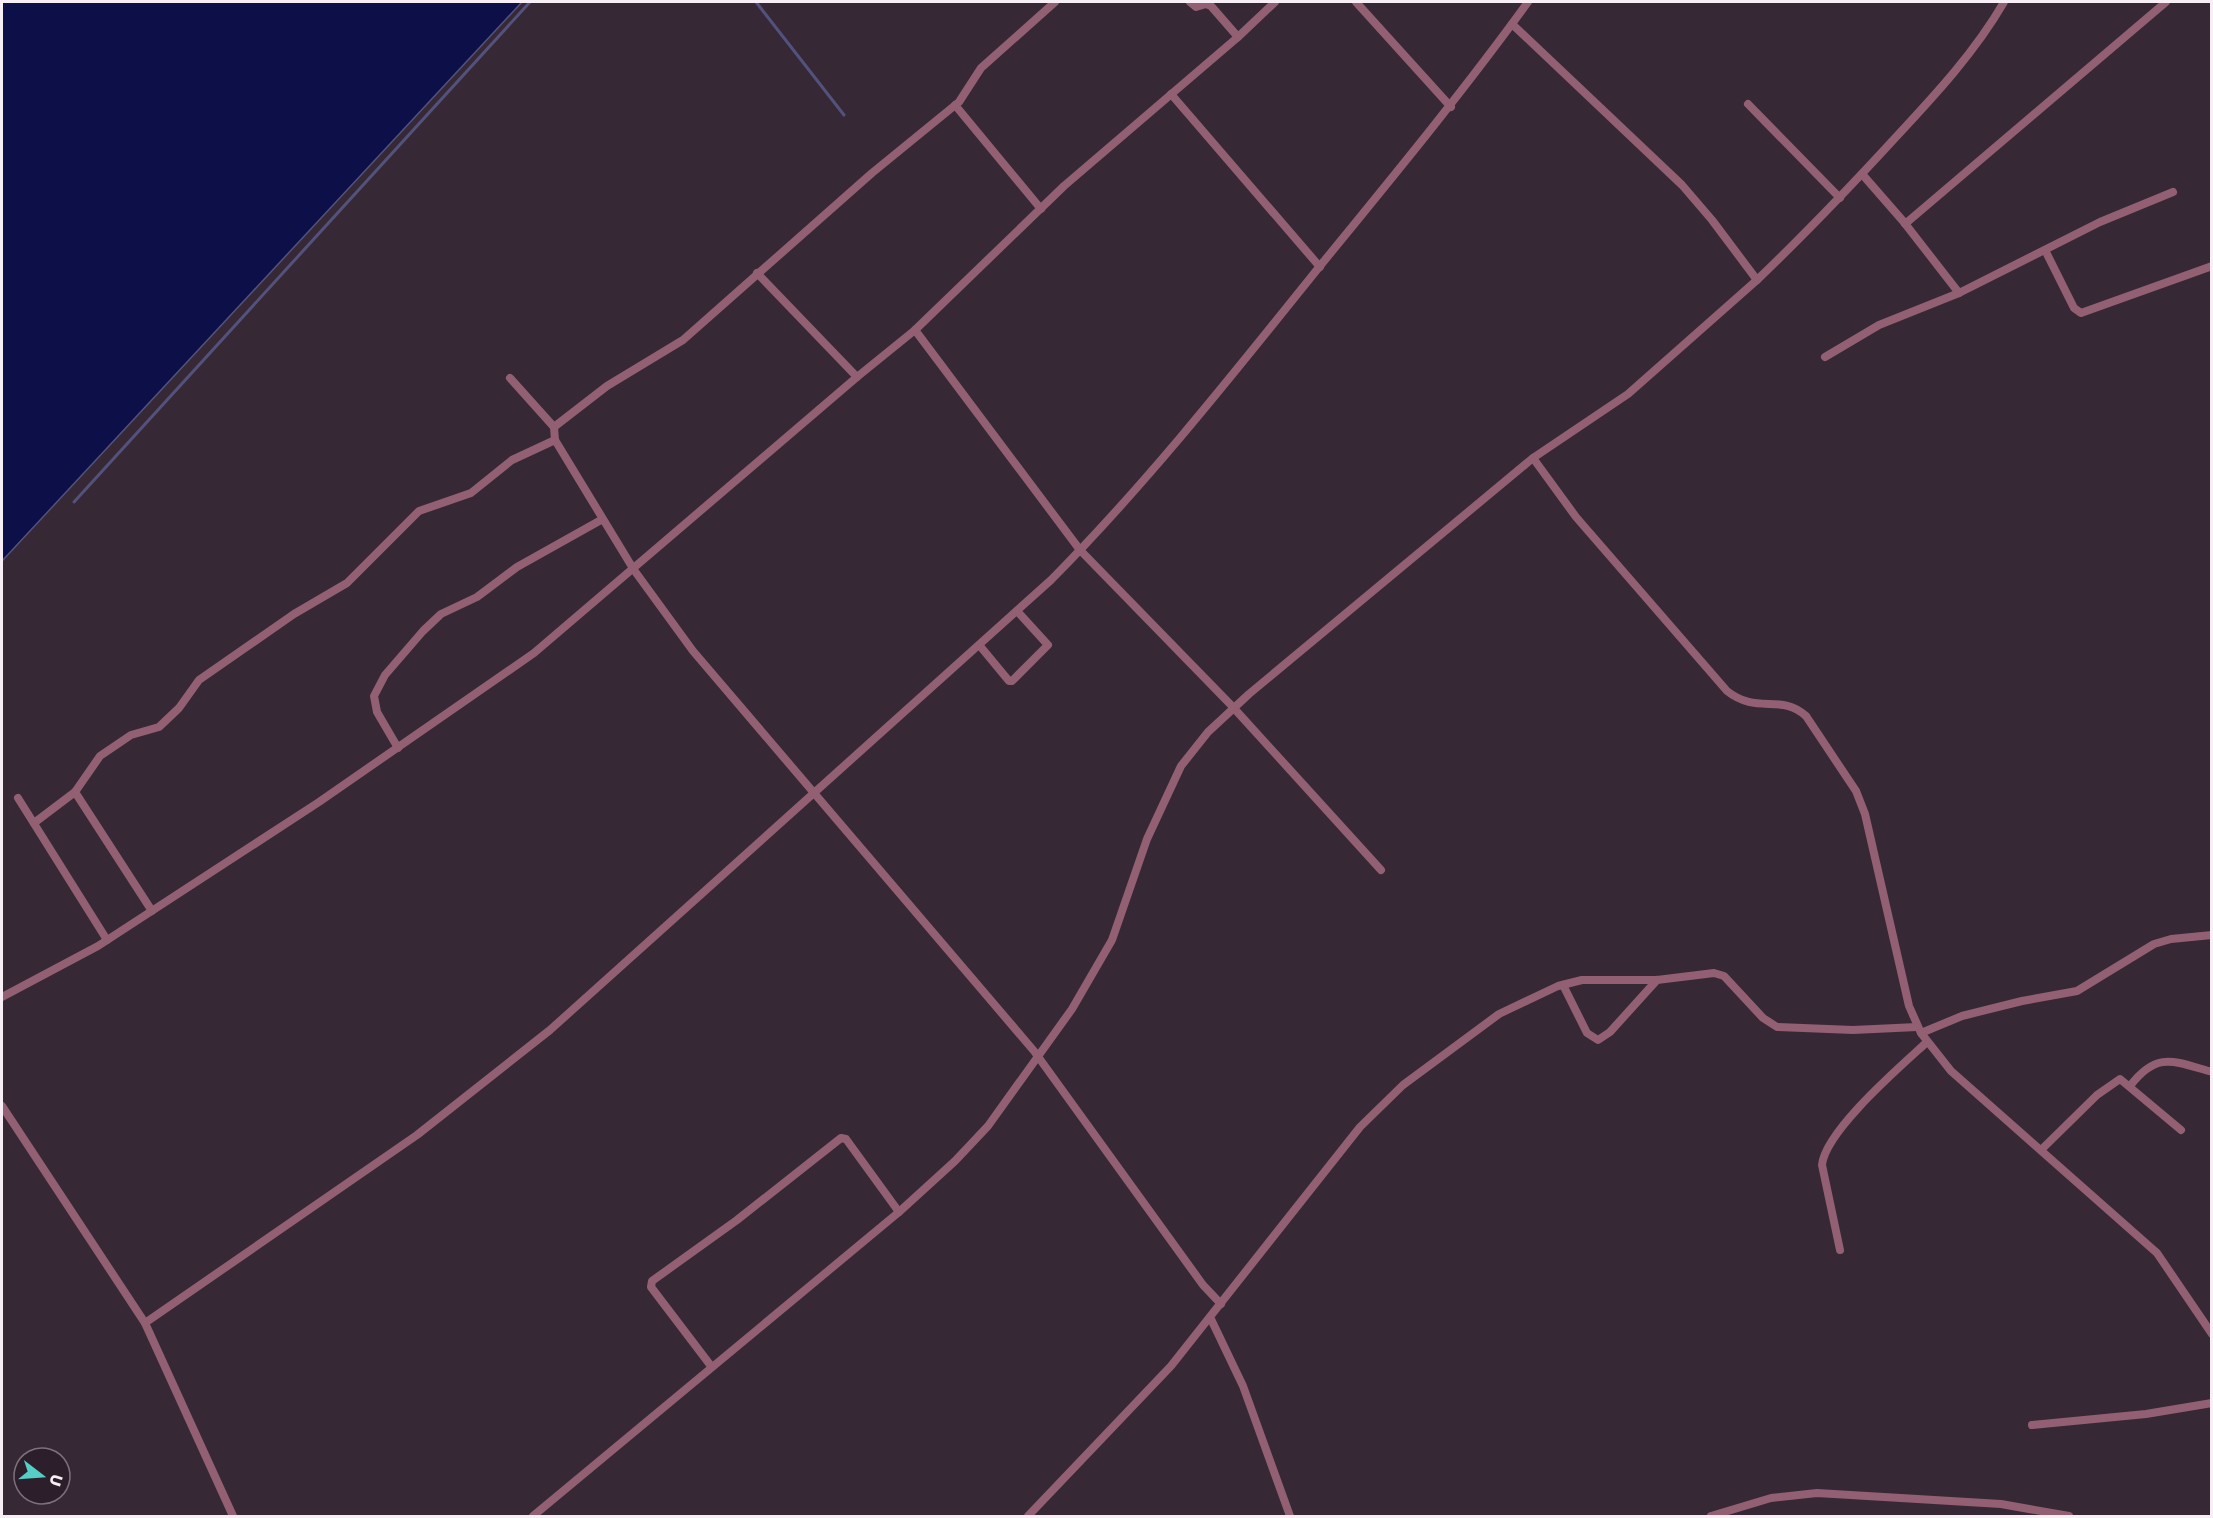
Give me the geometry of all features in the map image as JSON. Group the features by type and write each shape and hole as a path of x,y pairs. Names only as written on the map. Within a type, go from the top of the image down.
{"street":[{"path":"554,427 607,386 683,340 757,273 965,96 981,68 1054,2"},
{"path":"1190,2 1196,7 1206,4 1211,6 1239,37"},
{"path":"2,997 106,940 152,911 398,748 534,653 915,330 1041,209 1239,37 1275,2"},
{"path":"1356,2 1451,106"},
{"path":"145,1323 351,1182 466,1098 600,986 704,890 816,793 1017,611 1080,550 1223,386 1451,106 1528,2"},
{"path":"533,1516 711,1366 900,1212 981,1134 1072,1009 1112,940 1147,839 1170,784 1208,732 1233,707 1533,458 1628,394 1757,280 1809,231 1944,85 1978,43 2004,2"},
{"path":"1905,224 2166,2"},
{"path":"1512,24 1682,185 1712,220 1757,280"},
{"path":"1172,94 1320,267"},
{"path":"1748,104 1840,198"},
{"path":"955,105 1041,209"},
{"path":"1862,174 1959,293"},
{"path":"1825,357 1880,325 1959,293 2046,252 2100,222 2173,192"},
{"path":"2046,252 2074,308 2081,313 2211,266"},
{"path":"757,273 857,377"},
{"path":"915,330 1080,550 1233,707 1381,870"},
{"path":"510,378 554,427 555,440 633,570 699,659 816,793 1038,1056 1203,1285 1221,1304"},
{"path":"34,823 75,792 100,756 131,735 159,727 179,708 199,680 294,614 347,583 371,562 414,514 424,508 453,501 471,493 512,460 555,440"},
{"path":"1533,458 1576,517 1727,691 1745,703 1786,704 1798,709 1817,730 1859,798 1865,814 1909,1006 1919,1030 1951,1071 2157,1253 2211,1334"},
{"path":"398,748 377,712 374,696 385,675 423,631 441,614 496,585 517,567 602,520"},
{"path":"980,646 1012,681 1048,644 1017,611"},
{"path":"75,792 152,911"},
{"path":"18,798 58,866 106,940"},
{"path":"1028,1516 1171,1366 1360,1127 1414,1076 1491,1019 1563,985 1592,978 1657,980 1721,975 1763,1018 1777,1027 1919,1030 1962,1016 2022,1001 2078,991 2154,944 2171,939 2211,935"},
{"path":"1563,985 1587,1033 1598,1040 1610,1032 1657,980"},
{"path":"1840,1250 1822,1165 1825,1154 1853,1115 1927,1042"},
{"path":"2130,1086 2147,1066 2158,1062 2211,1072"},
{"path":"2041,1150 2113,1082 2120,1079 2181,1130"},
{"path":"2,1106 145,1323 233,1516"},
{"path":"711,1366 651,1287 651,1281 737,1220 841,1138 848,1141 900,1212"},
{"path":"1210,1317 1243,1386 1290,1516"},
{"path":"2032,1425 2146,1414 2211,1403"},
{"path":"1711,1516 1771,1498 1817,1493 1989,1503 2069,1516"}],"shaded area":[{"path":"2,2 522,2 2,561"}],"waterway":[{"path":"74,502 530,2"},
{"path":"756,2 844,115"}]}
